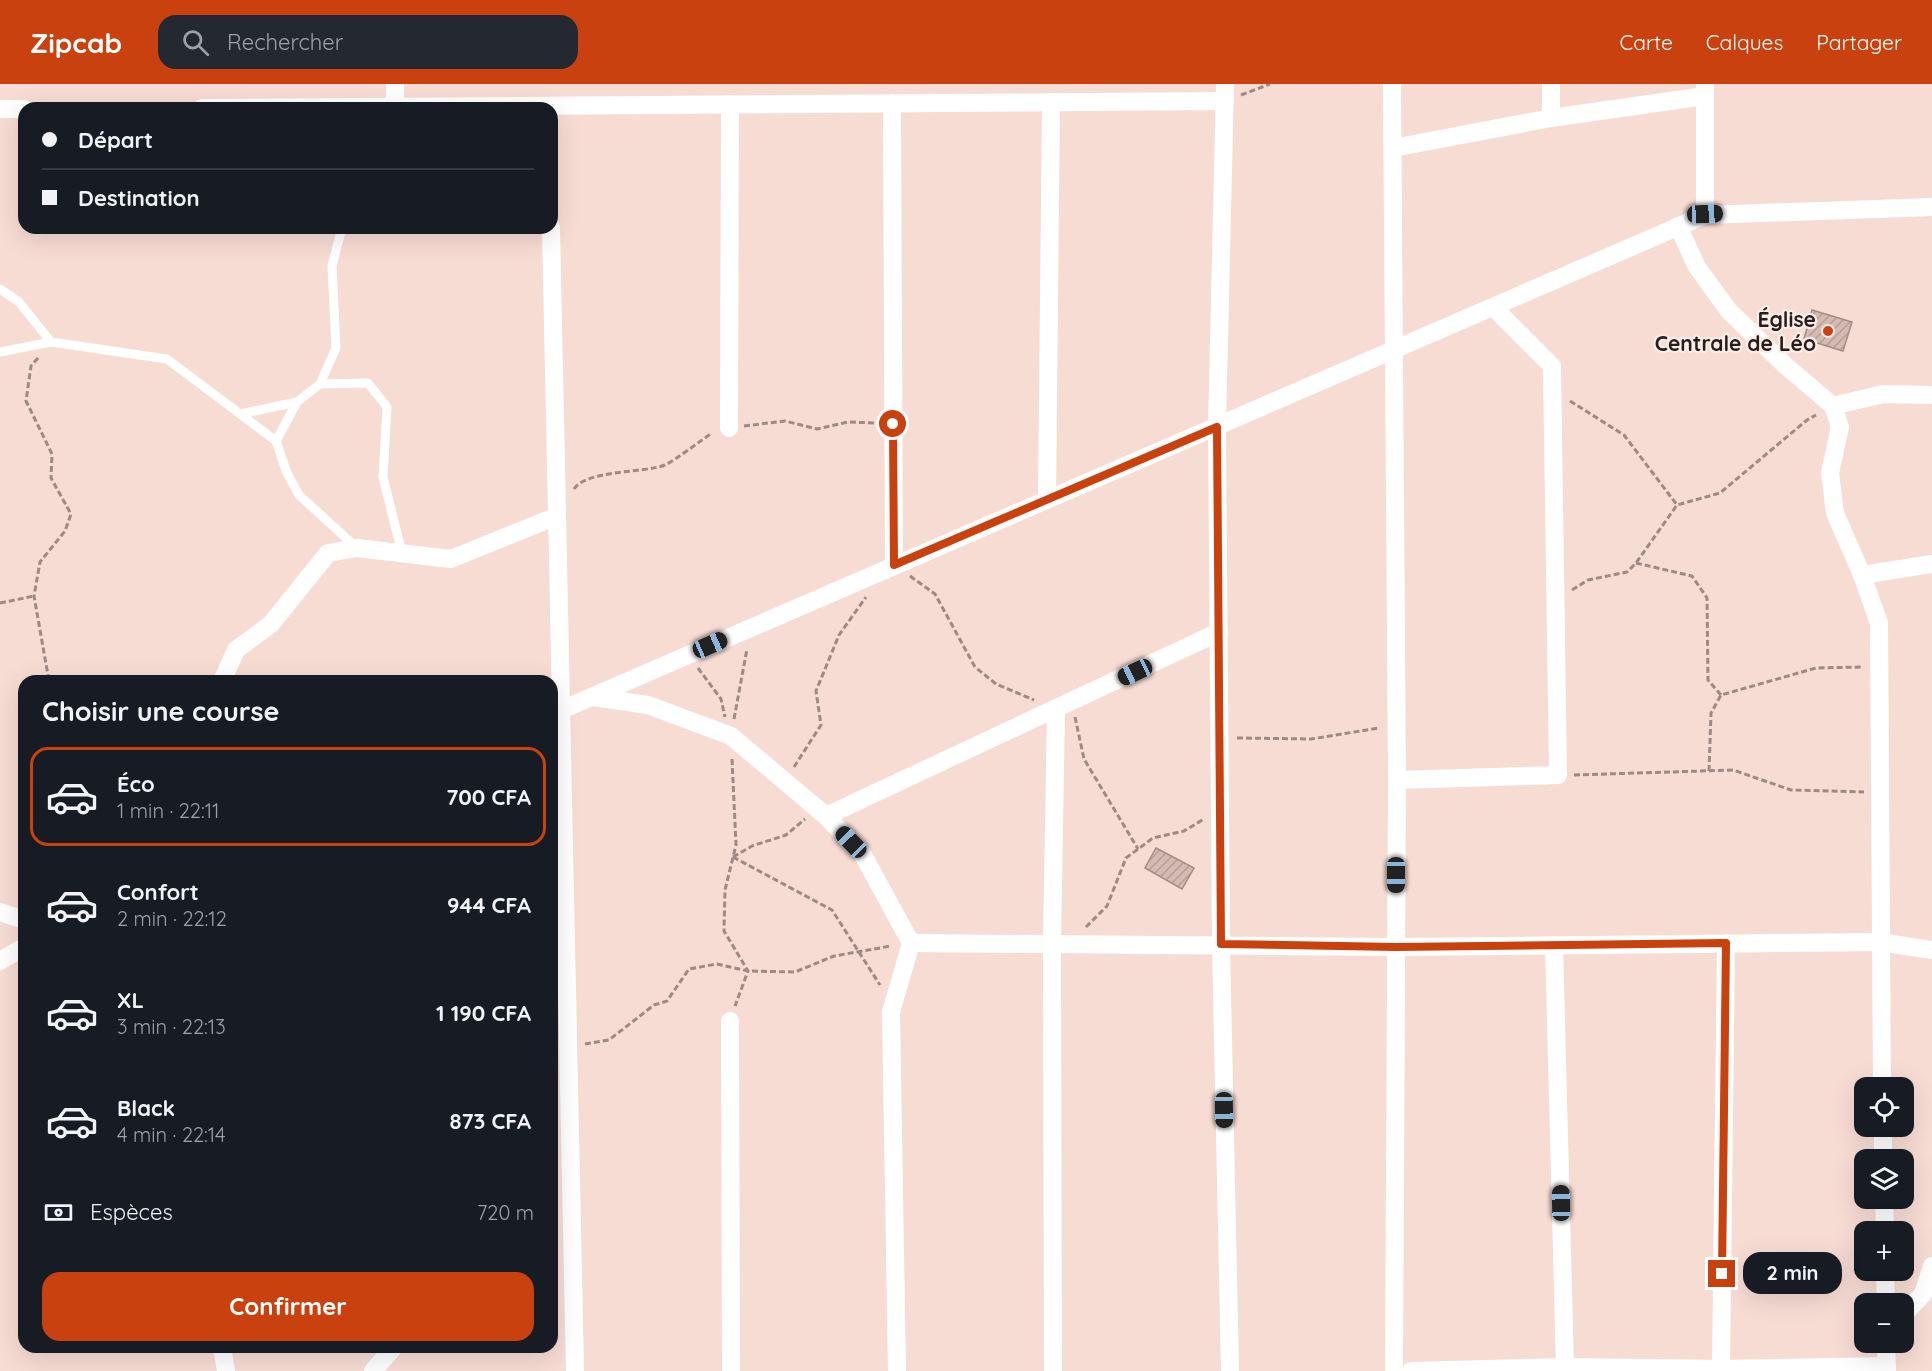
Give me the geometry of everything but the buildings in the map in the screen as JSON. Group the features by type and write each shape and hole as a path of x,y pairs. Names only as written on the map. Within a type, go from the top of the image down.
{"street":[{"path":"395,84 395,102"},
{"path":"1392,84 1396,726 1394,1371"},
{"path":"1551,84 1551,118"},
{"path":"1393,148 1705,90 1705,214"},
{"path":"558,107 1051,102 1225,92 1217,427 1221,944 1230,1371"},
{"path":"1047,500 1051,102"},
{"path":"892,103 894,565"},
{"path":"729,428 730,104"},
{"path":"0,110 18,109"},
{"path":"558,712 1705,214 1932,207"},
{"path":"1678,226 1696,267 1729,311 1786,366 1833,406 1840,428 1830,473 1834,513 1862,575 1879,623 1882,1077"},
{"path":"551,234 557,516 557,675"},
{"path":"1396,780 1558,775 1552,366 1493,307"},
{"path":"1833,406 1883,394 1932,395"},
{"path":"225,675 236,650 271,624 328,554 357,548 451,559 557,516"},
{"path":"1862,575 1932,564"},
{"path":"822,812 1064,705 1219,632"},
{"path":"593,697 648,705 731,736 822,812 863,855 911,943 891,1012 897,1371"},
{"path":"1053,1371 1064,705"},
{"path":"558,742 575,1371"},
{"path":"0,912 18,918"},
{"path":"911,943 1396,947 1880,942 1932,950"},
{"path":"1721,1370 1726,943"},
{"path":"1554,945 1565,1367"},
{"path":"0,961 18,950"},
{"path":"730,1021 731,1371"},
{"path":"1914,1303 1923,1294 1932,1266"},
{"path":"223,1353 226,1371"},
{"path":"373,1371 389,1353"},
{"path":"1411,1371 1565,1367 1721,1370 1887,1369 1886,1353"}],"lane":[{"path":"276,441 297,402 320,384 336,348 332,266 340,234"},
{"path":"0,289 19,302 51,342"},
{"path":"0,352 51,342 167,359 276,441 287,473 299,495 357,548"},
{"path":"320,384 368,383 387,407 383,477 402,553"},
{"path":"240,414 297,402"}],"path":[{"path":"1225,92 1270,84"},
{"path":"48,675 34,596 40,562 65,531 71,514 51,478 52,454 26,401 31,366 51,342"},
{"path":"1552,390 1624,435 1677,505"},
{"path":"1556,601 1588,580 1627,572 1636,563 1677,505 1720,493 1807,420 1833,406"},
{"path":"572,492 577,484 596,477 664,465 718,429 785,421 817,429 848,422 893,424"},
{"path":"1636,563 1692,576 1707,598 1708,680 1721,695"},
{"path":"894,565 935,594 975,667 996,684 1064,705 1084,759 1138,849"},
{"path":"0,603 34,596"},
{"path":"785,781 821,725 816,691 839,635 866,597"},
{"path":"731,736 752,627"},
{"path":"689,655 721,699 731,736 736,844 724,890 724,931 748,971"},
{"path":"1709,771 1711,713 1721,695 1816,668 1880,667"},
{"path":"1220,738 1311,739 1396,726"},
{"path":"1558,775 1733,770 1791,790 1881,793"},
{"path":"1061,944 1107,906 1126,858 1153,838 1184,831 1220,808"},
{"path":"733,857 752,846 786,835 822,812"},
{"path":"733,857 832,910 884,992 891,1012"},
{"path":"568,1046 609,1040 654,1005 667,1001 689,969 717,964 748,971 795,972 834,956 911,943"},
{"path":"730,1021 748,971"}],"place":[{"name":"Église Centrale de Léo","path":"1828,331"}],"route":[{"path":"893,424 894,565 1217,427 1221,944 1396,947 1726,943 1722,1274"}]}
